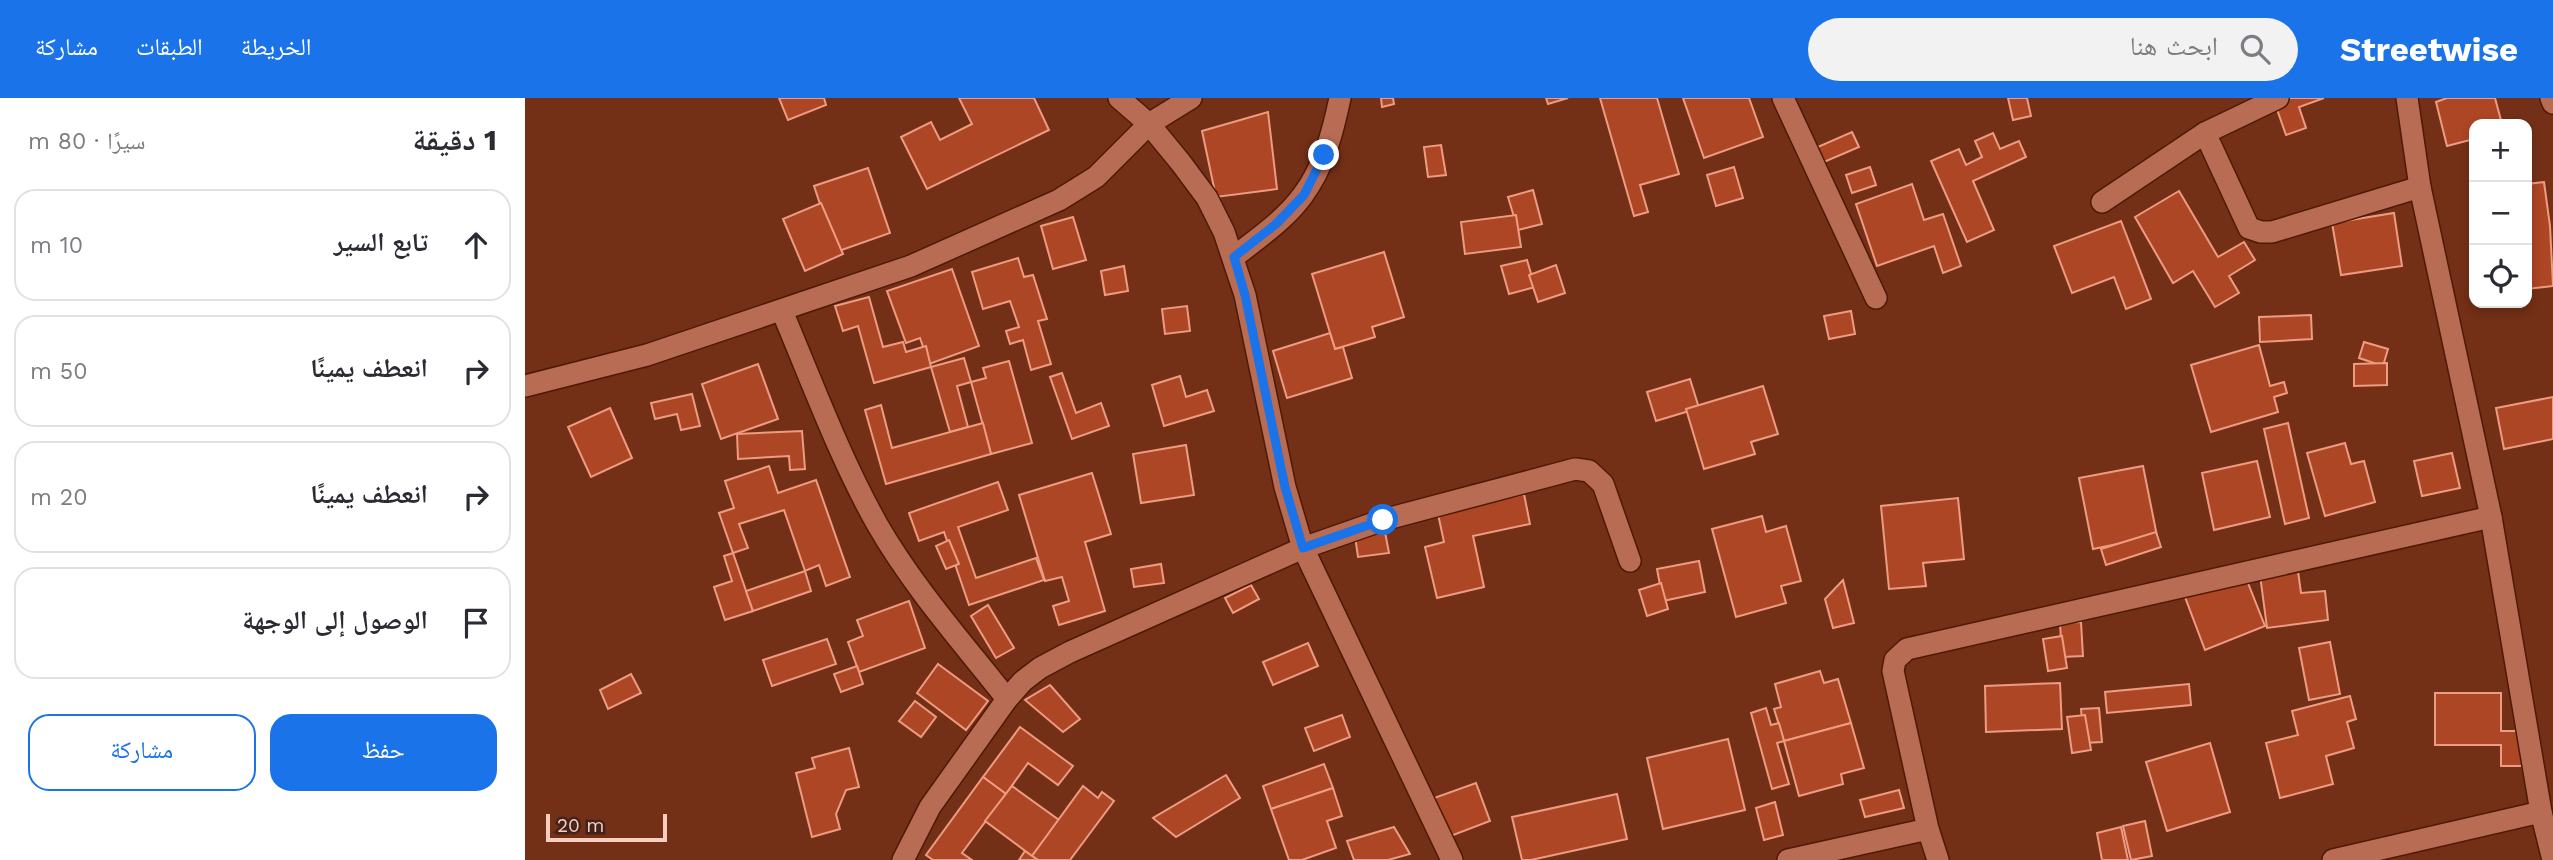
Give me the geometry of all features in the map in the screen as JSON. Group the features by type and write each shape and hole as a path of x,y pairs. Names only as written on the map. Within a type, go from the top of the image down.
{"street":[{"path":"1119,98 1149,124 1207,198 1234,257 1245,295 1285,487 1303,548 1452,860"},
{"path":"525,386 647,355 911,267 1059,200 1096,177 1149,124 1191,98"},
{"path":"1234,257 1276,224 1304,195 1324,155 1339,98"},
{"path":"1783,98 1876,298"},
{"path":"2102,201 2205,132 2278,98"},
{"path":"2407,98 2420,187 2491,517 2541,813 2553,860"},
{"path":"2205,132 2249,228 2254,231 2272,232 2420,187"},
{"path":"782,311 838,445 878,525 920,589 1007,699"},
{"path":"903,860 930,807 1007,699 1023,681 1070,652 1303,548 1383,520 1575,470 1589,471 1602,484 1630,561"},
{"path":"1938,860 1928,829 1893,671 1895,660 1907,649 2491,517"},
{"path":"2333,860 2541,813"},
{"path":"1788,860 1928,829"}],"building":[{"path":"779,98 824,98 826,105 788,120"},
{"path":"959,98 1034,98 1049,130 927,189 901,137 931,122 940,140 972,124"},
{"path":"1381,98 1393,98 1394,104 1382,107"},
{"path":"1546,98 1568,98 1548,104"},
{"path":"1600,98 1657,98 1679,174 1640,185 1648,212 1634,216"},
{"path":"1683,98 1749,98 1763,137 1704,158"},
{"path":"2008,98 2027,98 2031,116 2013,120"},
{"path":"2273,98 2324,98 2299,107 2306,128 2286,135"},
{"path":"2447,98 2495,98 2501,119 2469,119 2469,140 2447,146 2436,102"},
{"path":"1268,112 1277,189 1216,197 1202,131"},
{"path":"1852,132 1859,147 1810,168 1804,153"},
{"path":"1993,133 2000,149 2019,141 2026,157 1973,181 1994,230 1967,242 1931,161 1959,149 1966,165 1982,157 1975,141"},
{"path":"1441,145 1446,175 1428,177 1424,147"},
{"path":"1734,167 1743,198 1716,206 1707,175"},
{"path":"1870,167 1876,185 1852,193 1846,175"},
{"path":"868,168 890,233 836,252 814,186"},
{"path":"2544,182 2550,226 2553,286 2532,288 2532,245 2532,183"},
{"path":"1912,184 1924,220 1943,214 1961,266 1943,273 1934,246 1877,266 1856,204"},
{"path":"1533,190 1542,224 1518,230 1508,197"},
{"path":"2179,191 2218,257 2244,242 2255,260 2229,276 2239,293 2215,307 2193,271 2173,283 2135,217"},
{"path":"821,203 843,254 805,271 783,219"},
{"path":"2394,213 2402,266 2341,275 2332,223"},
{"path":"1516,215 1521,247 1465,254 1461,222"},
{"path":"1073,217 1086,260 1053,269 1041,226"},
{"path":"2121,221 2151,299 2126,309 2114,277 2072,293 2054,246"},
{"path":"1384,252 1404,317 1372,327 1375,337 1335,349 1312,274"},
{"path":"1018,258 1024,277 1033,275 1047,319 1038,321 1051,364 1031,370 1023,340 1010,344 1006,331 1019,327 1010,301 983,309 972,272"},
{"path":"1527,260 1535,287 1509,294 1501,266"},
{"path":"1556,265 1565,293 1538,302 1529,275"},
{"path":"1124,266 1128,291 1105,295 1101,271"},
{"path":"952,269 979,346 929,364 920,338 906,343 887,291"},
{"path":"869,297 883,347 903,342 906,352 926,346 931,367 874,383 858,326 843,331 835,306"},
{"path":"1187,306 1190,331 1165,334 1162,309"},
{"path":"1851,311 1855,334 1829,339 1824,316"},
{"path":"2311,315 2312,339 2260,342 2259,317"},
{"path":"1330,333 1335,349 1343,347 1352,378 1287,398 1273,351"},
{"path":"2364,342 2388,349 2383,366 2359,358"},
{"path":"2259,345 2270,386 2284,382 2287,393 2274,397 2278,412 2211,432 2191,365"},
{"path":"964,358 971,382 957,386 968,427 950,432 931,367"},
{"path":"1009,361 1032,443 991,454 971,382 986,378 983,368"},
{"path":"2387,363 2387,385 2354,386 2354,364"},
{"path":"758,364 778,419 721,439 702,384"},
{"path":"1062,373 1076,413 1101,403 1109,426 1072,439 1050,377"},
{"path":"1180,376 1186,397 1207,390 1214,411 1164,426 1152,385"},
{"path":"1690,379 1699,408 1656,421 1647,392"},
{"path":"1763,386 1778,434 1751,442 1755,454 1704,469 1686,409"},
{"path":"692,394 700,426 681,430 677,414 655,419 651,403"},
{"path":"2553,397 2553,439 2504,449 2496,408"},
{"path":"881,405 892,448 983,423 991,454 886,484 865,410"},
{"path":"610,408 632,458 591,477 568,427"},
{"path":"2288,423 2309,518 2285,524 2264,429"},
{"path":"802,431 805,469 790,470 789,456 738,459 737,434"},
{"path":"2345,443 2351,464 2364,461 2375,502 2325,516 2307,453"},
{"path":"1186,445 1194,495 1141,503 1133,454"},
{"path":"2452,453 2460,488 2422,496 2414,461"},
{"path":"2257,461 2270,517 2214,530 2202,473"},
{"path":"769,466 778,493 816,480 850,577 826,586 819,565 805,571 784,510 739,524 748,548 733,553 719,513 734,508 725,481"},
{"path":"2143,466 2157,536 2093,549 2079,478"},
{"path":"1092,473 1111,534 1085,542 1105,611 1059,625 1053,606 1069,601 1062,577 1045,581 1019,495"},
{"path":"998,482 1008,510 958,527 976,578 1036,558 1044,580 969,605 944,532 919,541 909,513"},
{"path":"1524,494 1530,524 1473,536 1484,587 1437,598 1425,547 1444,542 1438,514"},
{"path":"1958,498 1964,559 1923,563 1926,586 1889,589 1881,506"},
{"path":"1762,516 1766,532 1786,526 1801,581 1781,586 1786,603 1736,617 1712,529"},
{"path":"1385,532 1389,553 1358,557 1355,536"},
{"path":"2156,532 2161,547 2106,565 2101,549"},
{"path":"949,540 959,564 946,569 936,546"},
{"path":"733,553 753,611 725,620 714,587 732,581 724,556"},
{"path":"1699,561 1705,592 1663,601 1657,569"},
{"path":"1161,564 1164,583 1134,587 1131,569"},
{"path":"805,571 811,591 753,611 746,591"},
{"path":"2298,571 2301,593 2325,591 2328,620 2267,628 2260,575"},
{"path":"2244,573 2265,626 2205,650 2185,597"},
{"path":"1843,580 1854,623 1833,628 1825,599"},
{"path":"1661,583 1668,609 1647,616 1639,590"},
{"path":"1251,585 1259,599 1233,613 1225,598"},
{"path":"909,601 925,648 859,672 848,642 863,636 857,620"},
{"path":"988,605 1014,648 996,658 971,616"},
{"path":"2081,622 2083,656 2062,657 2060,623"},
{"path":"2062,636 2067,668 2048,671 2043,639"},
{"path":"827,639 836,664 772,686 763,660"},
{"path":"2330,642 2340,694 2309,700 2299,648"},
{"path":"1308,643 1318,666 1273,685 1263,662"},
{"path":"938,664 988,701 966,730 917,693"},
{"path":"857,666 863,684 841,692 834,674"},
{"path":"1820,671 1824,683 1838,679 1851,723 1784,741 1774,709 1781,707 1775,684"},
{"path":"631,674 641,693 608,709 600,690"},
{"path":"2060,683 2062,729 1986,732 1985,686"},
{"path":"2189,684 2191,705 2107,713 2105,692"},
{"path":"1050,685 1080,719 1063,732 1025,700"},
{"path":"2435,693 2501,693 2501,731 2534,731 2534,766 2501,766 2501,745 2435,745"},
{"path":"2350,696 2356,719 2347,722 2354,748 2326,756 2333,784 2280,798 2266,743 2298,735 2292,711"},
{"path":"915,701 936,717 921,737 899,721"},
{"path":"1766,708 1771,725 1779,723 1784,741 1777,743 1789,784 1772,789 1751,713"},
{"path":"2099,708 2102,742 2084,743 2081,709"},
{"path":"1342,715 1350,737 1314,751 1305,728"},
{"path":"2085,715 2091,750 2072,753 2067,717"},
{"path":"1851,723 1864,768 1841,774 1843,784 1799,796 1784,741"},
{"path":"1020,727 1073,766 1058,785 1028,763 1006,794 983,777"},
{"path":"1728,739 1745,810 1663,829 1647,758"},
{"path":"2210,743 2230,812 2167,831 2146,762"},
{"path":"849,748 859,787 846,790 836,814 840,829 812,837 796,773 815,768 812,758"},
{"path":"1324,764 1333,788 1271,809 1263,786"},
{"path":"1226,775 1240,798 1176,837 1153,818"},
{"path":"983,777 1006,794 962,853 972,860 933,860 926,855"},
{"path":"1476,783 1490,821 1448,837 1434,798"},
{"path":"1012,786 1059,820 1032,856 985,821"},
{"path":"1083,786 1098,798 1102,792 1114,801 1070,860 1038,860 1032,856"},
{"path":"1333,788 1342,816 1327,821 1336,848 1302,860 1289,860 1271,809"},
{"path":"1899,790 1904,808 1865,817 1860,800"},
{"path":"1617,794 1627,839 1522,860 1512,817"},
{"path":"1775,802 1783,835 1764,840 1756,808"},
{"path":"2145,821 2152,856 2131,860 2123,826"},
{"path":"1394,827 1410,854 1388,860 1354,860 1347,841"},
{"path":"2121,827 2128,860 2102,860 2097,833"},
{"path":"1025,851 1032,856 1038,860 1019,860"}],"route":[{"path":"1324,155 1304,195 1276,224 1234,257 1245,295 1285,487 1303,548 1383,520"}]}
